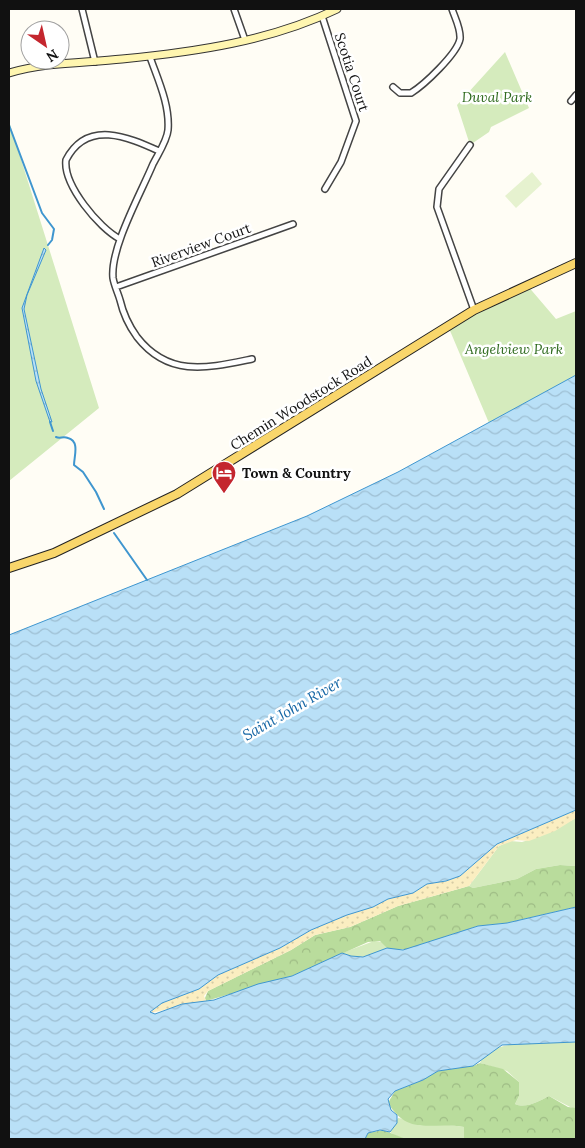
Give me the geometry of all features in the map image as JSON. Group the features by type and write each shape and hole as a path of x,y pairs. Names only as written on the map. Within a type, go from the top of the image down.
{"main road":[{"name":"Chemin Woodstock Road","path":"9,568 54,553 177,494 474,310 576,263"}],"street":[{"path":"82,9 95,62"},
{"path":"234,9 245,40"},
{"path":"9,73 32,68 150,57 245,40 284,30 337,9"},
{"path":"393,86 400,93 411,93 431,77 455,48 460,33 452,9"},
{"name":"Scotia Court","path":"322,16 356,120 341,162 325,189"},
{"path":"150,57 167,109 168,130 120,239 114,260 113,278 127,320 134,333 149,350 169,362 188,368 252,359"},
{"path":"571,100 576,95"},
{"path":"120,239 111,234 93,217 66,174 66,160 80,143 107,134 124,136 159,151"},
{"path":"470,145 439,189 437,207 474,310"},
{"name":"Riverview Court","path":"116,287 292,224"}],"green space":[{"name":"Duval Park","path":"505,52 529,108 491,127 489,132 470,145 457,105"},
{"path":"9,121 99,408 9,481"},
{"path":"532,172 542,184 516,208 505,196"},
{"name":"Angelview Park","path":"527,285 556,319 576,311 576,375 489,423 448,326"},
{"path":"576,818 576,866 560,865 536,869 517,879 473,888 469,886 499,846 510,841 522,842 541,836"},
{"path":"560,865 576,866 576,907 507,923 478,926 408,949 389,950 380,941 368,942 292,976 206,1001 205,998 208,991 291,950 315,935 350,927 398,906 469,886 473,888 517,879 536,869"},
{"path":"374,941 383,942 387,948 360,957 342,953"},
{"path":"538,1042 576,1042 576,1108 574,1109 549,1096 524,1106 515,1104 519,1096 519,1082 507,1071 480,1063 486,1054 508,1045"},
{"path":"480,1063 503,1069 519,1082 519,1096 515,1104 524,1106 549,1096 568,1107 576,1108 576,1139 464,1139 464,1127 413,1124 396,1114 388,1103 395,1091 423,1080 435,1072 473,1066"},
{"path":"398,1118 464,1127 464,1139 406,1139 390,1132"},
{"path":"383,1130 406,1139 365,1139 368,1133"}],"sand":[{"path":"576,810 576,818 555,831 529,841 516,840 499,846 469,886 398,906 350,927 315,935 291,950 208,991 204,996 206,1001 150,1013 162,1003 199,989 218,975 280,948 311,930 347,915 373,907 388,899 413,893 427,884 446,881 460,876 497,844"}],"water":[{"path":"44,248 46,250 27,295 24,309 41,389 52,422 50,422 36,381 22,308"},
{"name":"Saint John River","path":"576,375 576,810 497,844 460,876 446,881 427,884 413,893 388,899 373,907 347,915 311,930 280,948 218,975 199,989 162,1003 150,1012 155,1014 182,1004 214,1000 258,984 292,976 342,953 363,957 387,948 403,950 478,926 507,923 576,907 576,1042 502,1045 473,1066 438,1071 423,1080 395,1091 388,1099 391,1110 397,1115 397,1123 390,1132 380,1130 368,1133 365,1139 9,1139 9,635 307,516 398,472"}],"waterway":[{"path":"9,125 42,213 54,229 52,240 48,245"},
{"path":"50,422 53,431"},
{"path":"56,437 66,437 74,442 76,450 74,465 83,472 104,509"},
{"path":"114,533 147,580"}],"place":[{"name":"Town & Country","path":"224,494"}]}
